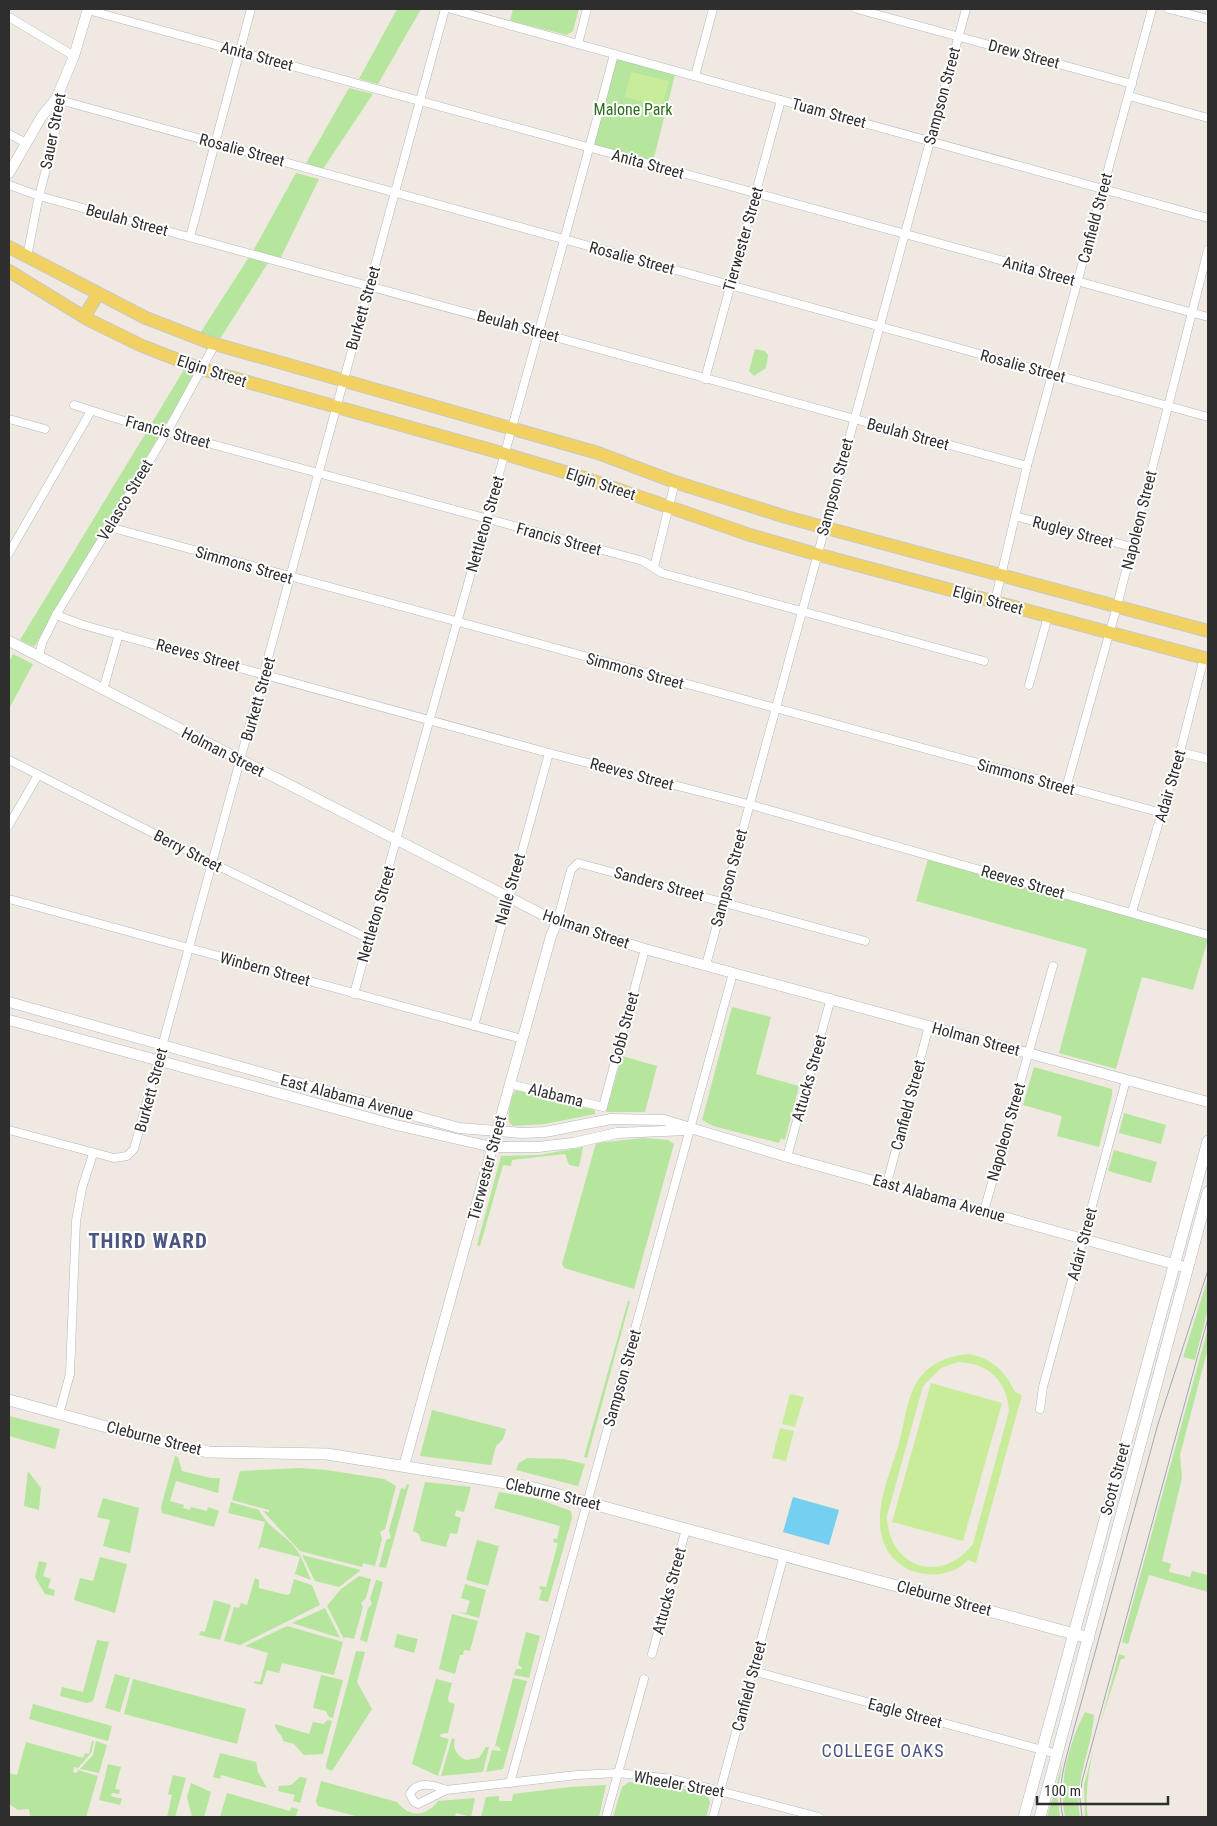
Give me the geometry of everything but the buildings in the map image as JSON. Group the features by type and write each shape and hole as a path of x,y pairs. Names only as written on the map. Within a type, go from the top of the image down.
{"main road":[{"name":"Elgin Street","path":"9,247 148,319 215,344 598,453 675,482 823,528 1208,631"},
{"name":"Elgin Street","path":"9,271 84,317 140,345 201,370 505,454 669,506 750,535 816,554 1206,658"},
{"path":"84,317 98,294"},
{"name":"Scott Street","path":"1024,1817 1208,1141"},
{"name":"Scott Street","path":"1040,1817 1208,1192"},
{"path":"1138,1394 1153,1399"},
{"name":"Cleburne Street","path":"9,1400 161,1442 209,1452 327,1454 530,1487 588,1501 1088,1638"},
{"path":"1103,1523 1118,1527"}],"street":[{"name":"Anita Street","path":"88,9 1208,317"},
{"name":"Sauer Street","path":"27,257 39,196 59,116 56,99 74,56 88,9"},
{"path":"190,237 251,9"},
{"name":"Burkett Street","path":"93,1154 114,1158 127,1156 134,1149 291,578 342,380 445,9"},
{"name":"Tuam Street","path":"451,9 1208,218"},
{"path":"578,44 587,9"},
{"path":"694,76 713,9"},
{"name":"Drew Street","path":"857,9 1132,84"},
{"name":"Sampson Street","path":"706,965 823,528 966,9"},
{"name":"Canfield Street","path":"995,601 1027,466 1079,282 1102,188 1152,9"},
{"path":"1169,9 1208,19"},
{"path":"9,17 74,56"},
{"name":"Nettleton Street","path":"354,994 485,519 540,332 614,54"},
{"path":"1129,96 1208,118"},
{"path":"9,173 42,116 56,99"},
{"name":"Rosalie Street","path":"56,99 1208,417"},
{"name":"Tierwester Street","path":"705,379 781,100"},
{"path":"9,134 26,144"},
{"name":"Beulah Street","path":"9,185 39,196 1027,466"},
{"name":"Napoleon Street","path":"1066,788 1117,606 1208,250"},
{"name":"Velasco Street","path":"39,657 42,643 56,616 167,432 215,344"},
{"name":"Francis Street","path":"74,405 156,431 167,432 318,471 485,519 643,561 662,573 984,661"},
{"path":"9,553 91,411"},
{"path":"9,419 46,429"},
{"path":"654,567 675,482"},
{"name":"Rugley Street","path":"1015,516 1132,547"},
{"name":"Simmons Street","path":"109,527 456,623 1162,813"},
{"name":"Reeves Street","path":"56,616 549,753 748,804 1208,934"},
{"path":"1030,686 1048,616"},
{"path":"103,690 119,634"},
{"name":"Holman Street","path":"9,642 557,922 645,949 1208,1102"},
{"name":"Adair Street","path":"1132,912 1206,658"},
{"path":"1180,752 1208,759"},
{"name":"Nalle Street","path":"474,1026 508,896 549,753"},
{"name":"Berry Street","path":"9,760 212,863 369,939"},
{"path":"9,825 38,775"},
{"name":"Sanders Street","path":"571,870 578,863 586,864 865,941"},
{"name":"Tierwester Street","path":"404,1466 496,1132 571,870"},
{"name":"Winbern Street","path":"9,899 522,1040"},
{"name":"Cobb Street","path":"602,1107 645,949"},
{"name":"Napoleon Street","path":"984,1211 1053,966"},
{"name":"Sampson Street","path":"510,1783 732,973"},
{"name":"Attucks Street","path":"787,1157 831,998"},
{"name":"East Alabama Avenue","path":"9,1002 459,1128 496,1132 545,1132 592,1121 638,1118 664,1120 690,1130 887,1183 1188,1268"},
{"path":"35,1027 40,1011"},
{"name":"East Alabama Avenue","path":"9,1020 396,1125 492,1147 538,1147 573,1143 617,1133 690,1130"},
{"name":"Canfield Street","path":"887,1183 929,1026"},
{"name":"Adair Street","path":"1040,1409 1043,1387 1126,1080"},
{"name":"Alabama","path":"510,1084 602,1107"},
{"path":"9,1130 93,1154 82,1188 76,1221 70,1374 59,1414"},
{"name":"Attucks Street","path":"652,1654 686,1529"},
{"name":"Canfield Street","path":"714,1817 784,1555"},
{"name":"Eagle Street","path":"754,1671 1057,1754"},
{"path":"606,1817 644,1679"},
{"name":"Wheeler Street","path":"446,1790 576,1775 618,1773 673,1779 819,1817"}],"green space":[{"path":"397,9 421,9 378,84 359,79"},
{"path":"513,9 579,9 573,31 567,35 510,21"},
{"name":"Malone Park","path":"614,54 676,71 652,165 590,148"},
{"path":"631,72 669,81 662,107 625,97"},
{"path":"349,88 373,94 323,169 305,165"},
{"path":"296,173 319,179 280,259 253,251"},
{"path":"249,257 268,263 218,342 199,335"},
{"path":"755,349 765,351 768,355 766,368 754,376 749,371"},
{"path":"185,368 196,373 163,429 150,426"},
{"path":"147,431 159,436 34,647 20,640"},
{"path":"13,654 33,664 9,709 9,662"},
{"path":"928,859 1208,939 1193,990 1142,977 1116,1069 1059,1053 1087,949 916,901"},
{"path":"732,1007 771,1017 756,1074 799,1086 785,1140 781,1138 779,1143 713,1126 702,1120"},
{"path":"622,1056 657,1066 645,1112 606,1112"},
{"path":"1034,1067 1112,1089 1099,1147 1057,1136 1062,1116 1023,1105"},
{"path":"516,1090 595,1110 595,1114 545,1124 513,1126 509,1122 509,1114 511,1101"},
{"path":"1124,1113 1166,1125 1161,1144 1119,1133"},
{"path":"644,1138 668,1140 674,1144 634,1289 564,1268 562,1264 596,1143"},
{"path":"583,1147 579,1167 569,1165 565,1154 512,1160 511,1166 503,1165 480,1246 477,1245 501,1156 539,1155"},
{"path":"1114,1150 1157,1162 1151,1183 1108,1171"},
{"path":"1208,1278 1208,1309 1195,1360 1183,1357"},
{"path":"628,1301 630,1301 587,1458 584,1457"},
{"path":"1208,1328 1208,1348 1180,1455 1182,1478 1162,1561 1171,1564 1169,1572 1190,1577 1192,1571 1208,1575 1208,1592 1149,1575 1128,1644 1122,1642"},
{"path":"969,1354 985,1359 997,1367 1007,1378 1015,1392 1022,1395 976,1563 968,1560 949,1572 938,1574 913,1571 900,1565 885,1545 880,1517 885,1486 899,1443 907,1407 917,1382 927,1370 938,1362","holes":["958,1362 969,1363 987,1370 1000,1383 1008,1400 1009,1411 973,1544 960,1557 946,1565 932,1567 918,1565 906,1558 896,1548 890,1534 887,1516 923,1386 941,1368"]},
{"path":"931,1383 1002,1403 963,1541 892,1522"},
{"path":"790,1394 804,1397 795,1427 782,1424"},
{"path":"432,1410 506,1429 503,1439 496,1446 491,1465 420,1456"},
{"path":"9,1416 60,1429 55,1449 9,1436"},
{"path":"780,1428 794,1431 786,1461 772,1458"},
{"path":"175,1456 178,1457 182,1471 211,1478 220,1478 218,1493 176,1481 170,1501 184,1505 183,1508 190,1510 191,1507 207,1511 208,1507 219,1511 214,1527 162,1513 161,1507"},
{"path":"527,1458 564,1459 585,1464 578,1486 516,1470 519,1463"},
{"path":"299,1468 327,1470 384,1479 396,1486 385,1529 380,1532 382,1539 375,1566 363,1563 362,1567 300,1551 263,1511 269,1512 269,1510 232,1500 240,1471"},
{"path":"28,1471 41,1488 39,1510 24,1506"},
{"path":"425,1482 471,1487 464,1512 456,1510 455,1516 461,1518 457,1534 450,1533 446,1547 421,1541 419,1534 413,1531"},
{"path":"407,1484 409,1485 386,1568 379,1567 386,1540 391,1538 389,1530 401,1488 405,1489"},
{"path":"499,1492 538,1499 571,1511 572,1518 548,1602 539,1600 542,1590 539,1589 540,1586 546,1587 558,1543 553,1542 554,1538 557,1539 560,1526 494,1508"},
{"path":"103,1498 139,1508 130,1553 103,1546 110,1520 97,1517"},
{"path":"231,1502 259,1510 270,1525 298,1552 311,1580 295,1574 300,1557 261,1547 258,1550 265,1522 228,1513"},
{"path":"477,1540 499,1546 488,1586 466,1580"},
{"path":"302,1555 361,1570 339,1587 315,1581"},
{"path":"100,1557 127,1564 115,1613 74,1600 80,1578 93,1581"},
{"path":"39,1561 47,1563 43,1576 51,1579 48,1588 55,1590 54,1596 45,1594 35,1577"},
{"path":"359,1576 371,1579 366,1598 361,1603 363,1607 354,1639 345,1637 344,1639 327,1606 340,1590"},
{"path":"255,1578 259,1580 259,1588 287,1595 290,1594 294,1579 312,1585 320,1605 240,1645 224,1641 234,1607 239,1608 241,1603 247,1605"},
{"path":"376,1580 383,1582 367,1642 360,1640 368,1608 372,1604 370,1599"},
{"path":"465,1584 486,1590 479,1618 458,1612 466,1613 470,1601 461,1598"},
{"path":"214,1600 231,1605 220,1640 199,1635 201,1631 205,1632"},
{"path":"325,1608 340,1638 292,1623"},
{"path":"452,1614 478,1621 470,1651 464,1650 463,1655 460,1655 455,1674 439,1669"},
{"path":"287,1626 343,1642 334,1675 282,1663 279,1673 267,1670 262,1685 254,1683 255,1681 260,1682 268,1653 245,1646"},
{"path":"526,1632 540,1636 529,1678 514,1675 516,1669 523,1669 518,1664"},
{"path":"397,1634 418,1639 414,1653 394,1647"},
{"path":"97,1640 109,1642 93,1701 87,1703 60,1696 62,1687 83,1692"},
{"path":"356,1651 365,1652 357,1682 372,1709 332,1771 326,1768 326,1765"},
{"path":"1119,1654 1125,1656 1124,1659 1121,1659 1091,1759 1088,1780 1088,1817 1085,1817 1084,1785"},
{"path":"115,1674 130,1678 120,1712 105,1708"},
{"path":"321,1675 343,1680 333,1718 329,1717 326,1711 313,1708"},
{"path":"513,1678 527,1681 503,1769 486,1772 492,1750 501,1751 499,1747 495,1746"},
{"path":"133,1679 246,1709 237,1744 124,1714"},
{"path":"436,1679 452,1683 448,1698 449,1702 455,1704 448,1733 440,1734 441,1737 449,1739 438,1776 412,1764"},
{"path":"33,1704 112,1726 108,1741 29,1719"},
{"path":"1085,1712 1094,1715 1093,1728 1079,1791 1080,1817 1065,1817 1063,1791 1066,1763 1074,1737"},
{"path":"328,1720 332,1721 323,1754 304,1755 294,1744 283,1741 275,1724 309,1734 313,1722 323,1724"},
{"path":"452,1738 455,1739 454,1746 456,1751 466,1760 479,1758 486,1747 489,1747 483,1772 441,1776"},
{"path":"92,1741 94,1741 91,1753 78,1768 74,1767 73,1772 77,1773 78,1770 98,1776 86,1817 30,1817 29,1809 18,1810 9,1804 9,1773 17,1775 26,1742 83,1758 85,1753 89,1754"},
{"path":"96,1741 107,1745 99,1773 80,1769 93,1755"},
{"path":"220,1753 256,1762 258,1772 267,1788 221,1775 220,1779 213,1777"},
{"path":"1063,1761 1057,1793 1060,1817 1047,1817"},
{"path":"108,1764 121,1767 115,1789 120,1790 119,1794 112,1793 111,1796 122,1799 120,1805 99,1800"},
{"path":"173,1775 186,1778 175,1817 167,1817 172,1795 168,1794"},
{"path":"300,1777 307,1778 300,1803 293,1801 295,1795 278,1791 279,1786 291,1785"},
{"path":"321,1781 397,1802 407,1811 418,1814 428,1810 438,1801 475,1798 471,1817 456,1813 455,1817 359,1817 318,1806 316,1801"},
{"path":"629,1782 677,1787 708,1795 710,1803 706,1817 613,1817 622,1787"},
{"path":"191,1783 211,1792 204,1817 192,1817 187,1797"},
{"path":"606,1785 599,1817 481,1817 486,1797 499,1796 499,1801 512,1801 513,1794"},
{"path":"227,1793 290,1811 291,1807 298,1809 296,1817 220,1817"}],"water":[{"path":"793,1497 839,1510 829,1545 783,1532"}],"tram line":[{"path":"1063,1817 1060,1796 1067,1756 1158,1424 1208,1270"},
{"path":"1082,1817 1080,1799 1082,1781 1208,1318"}],"district":[{"name":"THIRD WARD","path":"148,1241"},
{"name":"COLLEGE OAKS","path":"883,1750"}]}
